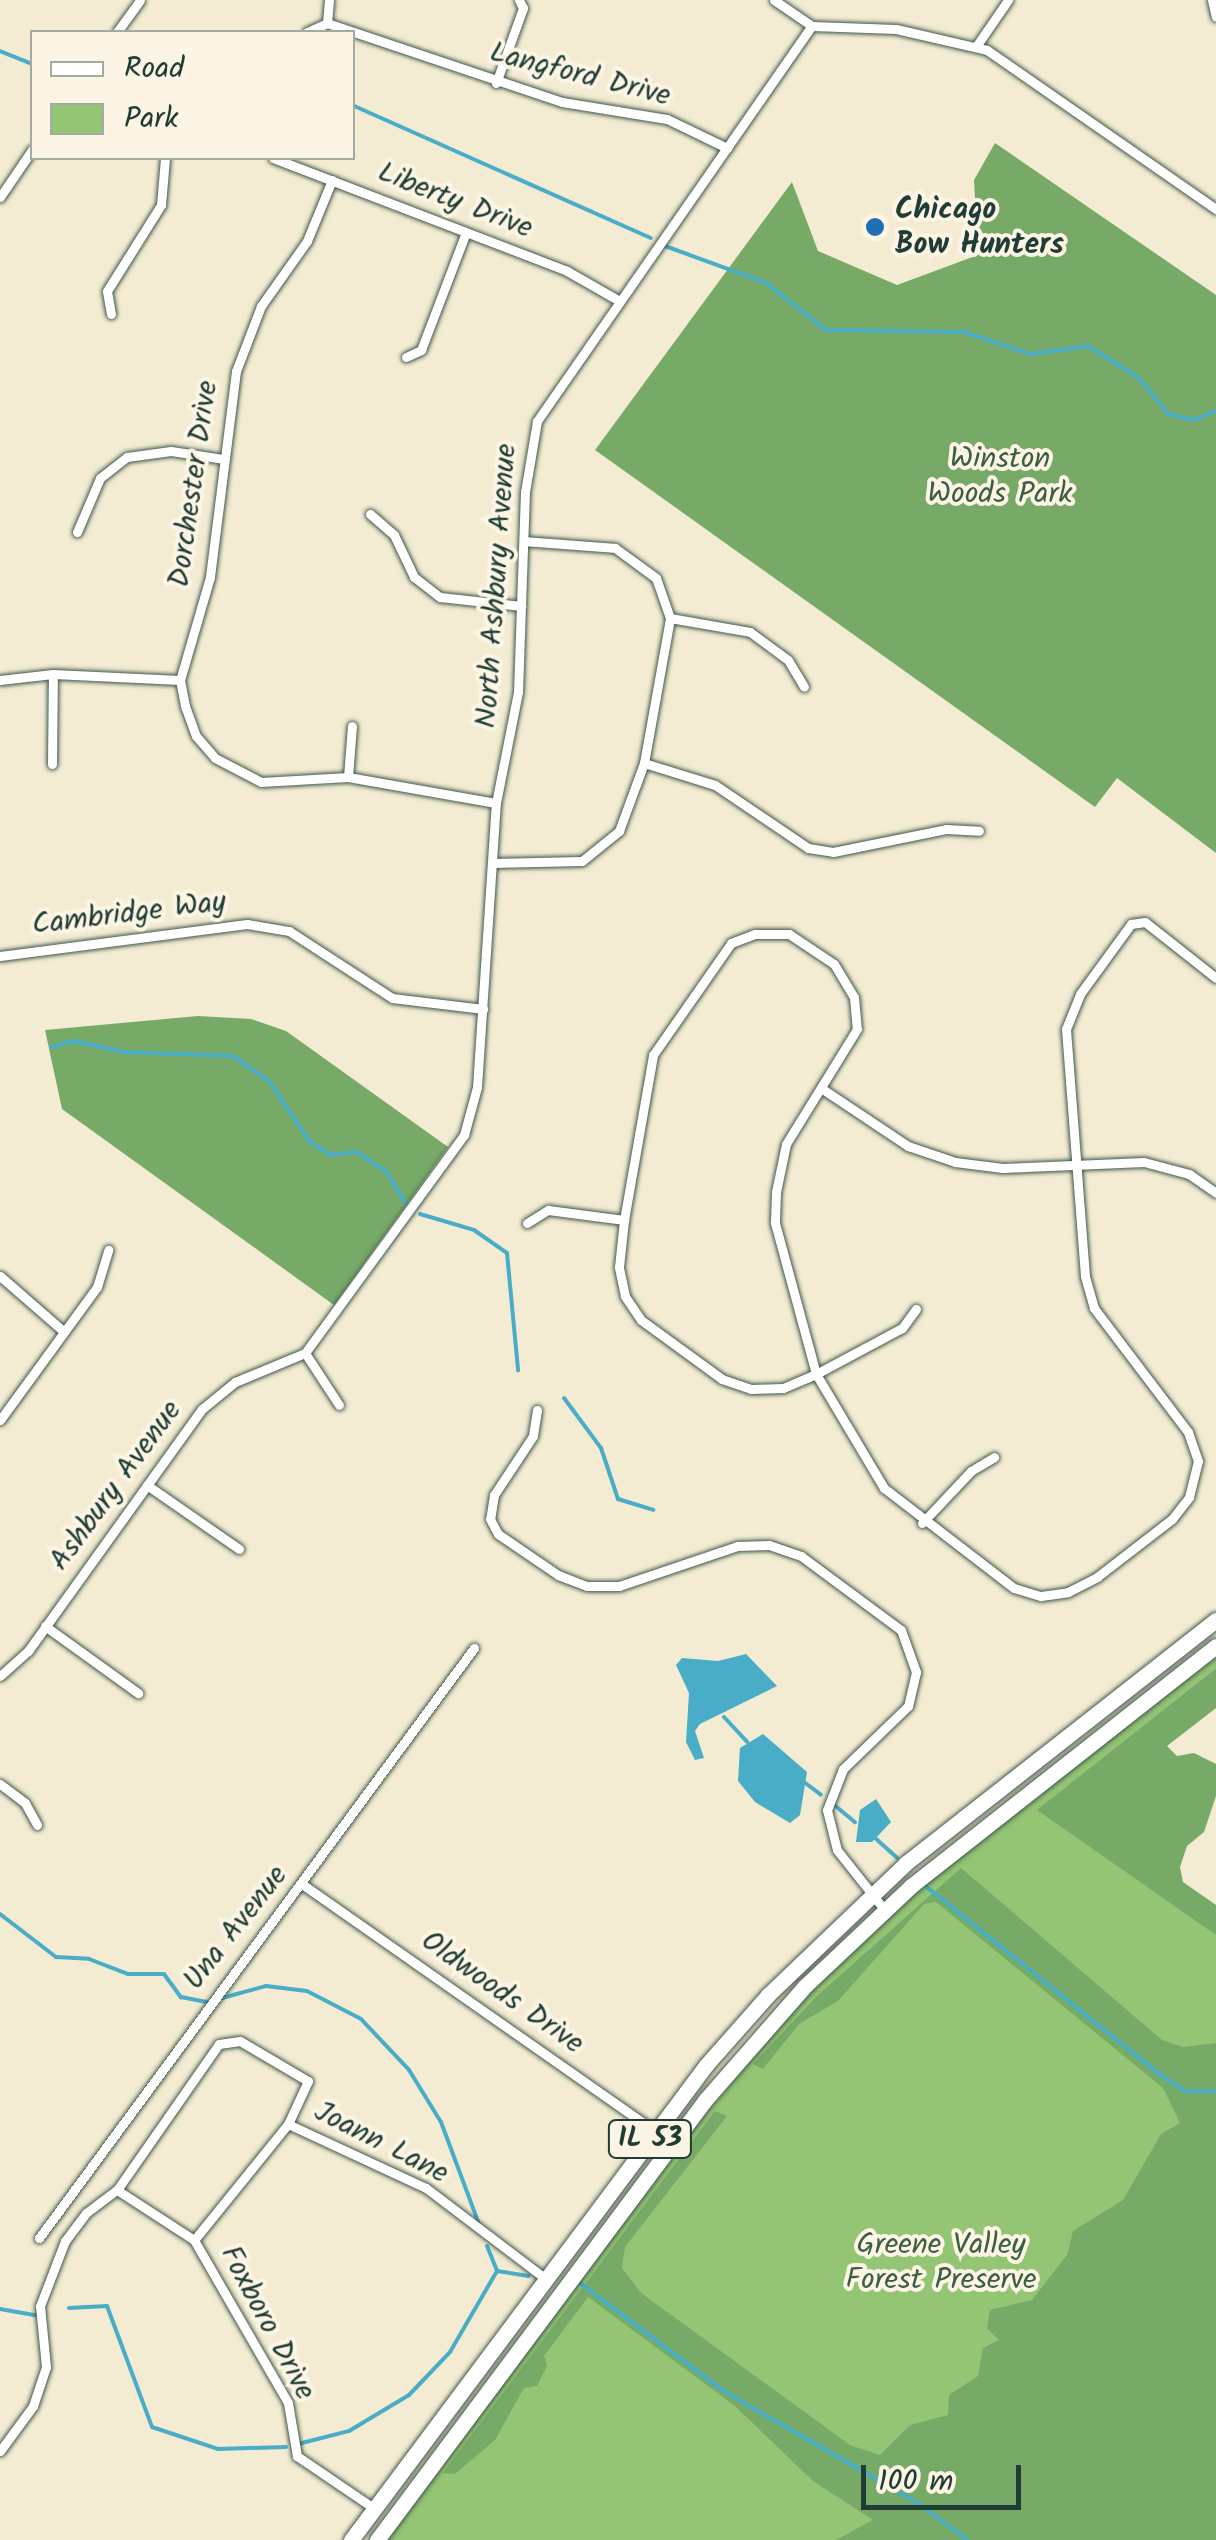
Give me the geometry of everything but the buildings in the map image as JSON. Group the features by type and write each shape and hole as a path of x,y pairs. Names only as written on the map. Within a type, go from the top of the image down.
{"main road":[{"name":"IL 53","path":"351,2540 656,2131 768,1995 872,1894 1002,1786 1216,1620"},
{"name":"IL 53","path":"376,2540 672,2142 762,2032 884,1909 1216,1646"}],"street":[{"path":"119,30 140,0"},
{"path":"312,30 328,23 329,0"},
{"path":"496,83 522,8 519,0"},
{"path":"774,0 812,26 896,29 977,45 1216,209"},
{"path":"977,45 1008,0"},
{"path":"1212,0 1216,17"},
{"name":"Langford Drive","path":"328,23 348,30"},
{"name":"North Ashbury Avenue","path":"336,1312 464,1135 477,1086 496,803 516,711 524,541 537,421 616,299 812,26"},
{"name":"Langford Drive","path":"355,33 562,102 667,120 727,148"},
{"path":"0,197 30,153"},
{"path":"111,314 107,291 161,205 165,160"},
{"name":"Liberty Drive","path":"277,160 567,271 616,299"},
{"name":"Dorchester Drive","path":"180,680 210,577 236,371 261,306 307,240 332,180"},
{"path":"406,357 422,350 466,232"},
{"path":"77,532 100,478 128,457 171,451 224,459"},
{"path":"370,514 394,535 414,577 440,597 522,606"},
{"path":"492,863 561,864 600,852 620,831 644,763 670,618 656,578 615,548 524,541"},
{"path":"670,618 750,632 788,660 804,687"},
{"path":"52,674 52,764"},
{"path":"0,680 52,674 180,680 196,736 236,773 261,782 348,777 496,803"},
{"path":"348,777 352,726"},
{"path":"644,763 715,784 808,848 833,852 946,830 980,831"},
{"path":"916,1309 902,1328 816,1374 783,1388 751,1389 722,1379 641,1320 625,1296 619,1267 624,1220 652,1054 731,943 755,934 789,934 834,964 854,998 857,1028 786,1144 776,1192 776,1223 816,1374 884,1488 922,1522 1014,1588 1041,1596 1068,1592 1097,1577 1172,1519 1189,1496 1198,1461 1188,1432 1094,1308 1085,1276 1066,1029 1080,994 1131,924 1145,922 1216,978"},
{"name":"Cambridge Way","path":"0,956 247,924 290,931 392,998 483,1008"},
{"path":"821,1088 908,1146 955,1162 1159,1164 1216,1193"},
{"path":"527,1223 548,1210 624,1220"},
{"path":"0,1420 102,1279 108,1250"},
{"path":"0,1276 63,1331"},
{"name":"Ashbury Avenue","path":"0,1676 45,1626 222,1390 305,1353 336,1312"},
{"path":"305,1353 339,1405"},
{"path":"537,1410 534,1436 494,1495 490,1519 498,1534 558,1575 586,1586 619,1586 737,1546 769,1546 810,1562 900,1630 916,1672 908,1706 843,1769 826,1810 837,1850 884,1909"},
{"path":"922,1522 970,1471 994,1458"},
{"path":"148,1486 238,1548"},
{"path":"45,1626 138,1693"},
{"name":"Una Avenue","path":"39,2238 474,1648"},
{"path":"0,1784 25,1803 37,1825"},
{"name":"Oldwoods Drive","path":"302,1884 672,2142"},
{"path":"0,2451 33,2406 46,2367 40,2306 66,2241 86,2213 118,2190 219,2044 240,2041 308,2081 288,2124 194,2240 118,2190"},
{"name":"Joann Lane","path":"288,2124 426,2188 546,2280"},
{"name":"Foxboro Drive","path":"194,2240 288,2403 297,2456 375,2508"}],"green space":[{"name":"Winston Woods Park","path":"995,143 1216,295 1216,853 1117,778 1095,807 595,450 792,182 818,251 897,285 978,255 974,180"},
{"path":"198,1016 251,1019 286,1031 448,1147 334,1305 62,1109 45,1030"},
{"name":"Greene Valley Forest Preserve","path":"1216,1657 1216,1668 1048,1802 1216,1920 1216,2540 384,2540 703,2117 811,1988 913,1892"},
{"path":"1216,1668 1216,1708 1167,1746 1177,1756 1194,1753 1216,1764 1216,1796 1204,1832 1187,1846 1180,1867 1183,1882 1216,1905 1216,1935 1037,1810"},
{"path":"961,1868 1162,2040 1183,2047 1216,2043 1216,2540 836,2540 873,2520 813,2481 735,2406 588,2297 544,2356 547,2366 537,2386 524,2388 495,2440 455,2474 443,2473 715,2111 727,2116 625,2247 622,2268 641,2293 850,2445 880,2455 910,2425 948,2415 949,2395 978,2376 983,2348 999,2340 987,2328 990,2310 1032,2300 1067,2255 1073,2231 1123,2200 1161,2134 1180,2123 1163,2088 936,1902 924,1904 838,2001 799,2024 763,2069 753,2064 817,1996"}],"water":[{"path":"746,1654 777,1686 700,1724 695,1731 704,1758 695,1760 686,1742 689,1693 676,1665 682,1658 718,1661"},
{"path":"763,1734 807,1772 800,1815 790,1823 755,1802 738,1781 740,1748"},
{"path":"876,1799 891,1822 872,1842 856,1842 860,1810"}],"waterway":[{"path":"0,51 30,63"},
{"path":"355,106 651,238"},
{"path":"665,246 766,283 826,330 964,332 1031,354 1088,346 1139,378 1168,414 1194,420 1216,411"},
{"path":"51,1047 74,1041 124,1052 233,1056 269,1081 310,1142 331,1155 356,1152 385,1170 406,1203"},
{"path":"420,1214 474,1230 507,1253 518,1370"},
{"path":"564,1398 601,1448 618,1499 653,1510"},
{"path":"724,1717 747,1742"},
{"path":"804,1782 821,1795"},
{"path":"832,1803 855,1822"},
{"path":"874,1837 897,1858"},
{"path":"923,1884 1162,2076 1185,2091 1216,2091"},
{"path":"0,1914 56,1957 89,1959 128,1974 164,1974 181,1997 207,2002"},
{"path":"222,1998 266,1986 307,1991 361,2019 409,2070 441,2122 479,2224"},
{"path":"487,2246 497,2271 529,2276"},
{"path":"298,2444 349,2431 409,2395 450,2352 497,2271"},
{"path":"576,2280 722,2390 916,2502 968,2540"},
{"path":"69,2308 107,2306 152,2427 218,2449 286,2447"},
{"path":"0,2309 35,2315"}],"place":[{"name":"Chicago Bow Hunters","path":"875,227"}]}
